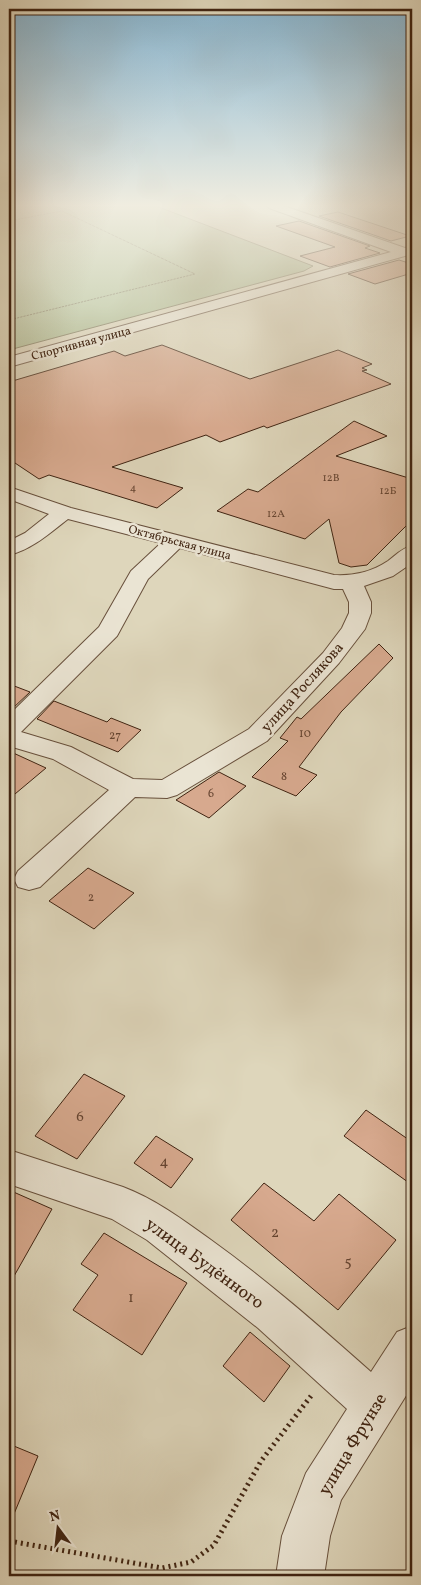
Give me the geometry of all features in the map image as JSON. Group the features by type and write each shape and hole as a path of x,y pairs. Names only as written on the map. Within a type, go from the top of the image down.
{"street":[{"name":"Спортивная улица","path":"9,362 304,280"},
{"name":"Октябрьская улица","path":"9,493 64,512 306,576 352,584"},
{"path":"9,549 32,537 64,512"},
{"path":"9,730 109,631 139,576 176,541"},
{"path":"352,584 375,577 412,552"},
{"name":"улица Рослякова","path":"128,788 167,789 258,735 331,658 353,629 360,614 360,602 352,584"},
{"path":"9,737 62,753 128,788 29,879"},
{"name":"улица Будённого","path":"9,1167 123,1205 161,1227 226,1274 273,1313 374,1404"},
{"name":"улица Фрунзе","path":"300,1576 306,1536 322,1489 374,1404 412,1347"}],"path":[{"path":"9,320 171,280"},
{"path":"9,1541 162,1568 191,1562 214,1545 261,1461 333,1367"}],"green space":[{"path":"9,280 271,280 9,350"}],"building":[{"path":"364,280 389,280 375,284"},
{"path":"162,345 250,379 338,350 372,364 362,368 367,370 362,371 391,384 267,428 264,426 220,442 206,435 112,467 183,488 157,508 49,475 39,479 9,459 9,382 114,351 125,356"},
{"path":"354,421 387,436 336,456 412,479 412,520 367,565 351,567 339,563 329,519 305,539 217,511 248,489 258,492"},
{"path":"379,644 393,658 341,712 299,767 317,775 296,796 252,777 288,741 280,738 297,717 301,719"},
{"path":"9,684 30,692 12,709 9,707"},
{"path":"54,701 107,722 111,718 141,730 118,752 37,719"},
{"path":"9,751 46,768 9,799"},
{"path":"219,772 246,786 209,818 176,800"},
{"path":"88,868 134,893 94,929 49,901"},
{"path":"84,1074 125,1096 77,1159 35,1136"},
{"path":"366,1110 412,1142 412,1185 344,1136"},
{"path":"156,1136 193,1159 171,1188 134,1163"},
{"path":"264,1183 314,1221 339,1194 396,1240 338,1310 231,1220"},
{"path":"9,1190 52,1209 9,1285"},
{"path":"104,1233 187,1283 142,1355 73,1310 98,1275 81,1264"},
{"path":"250,1332 290,1366 264,1402 223,1366"},
{"path":"9,1444 38,1456 9,1526"}]}
